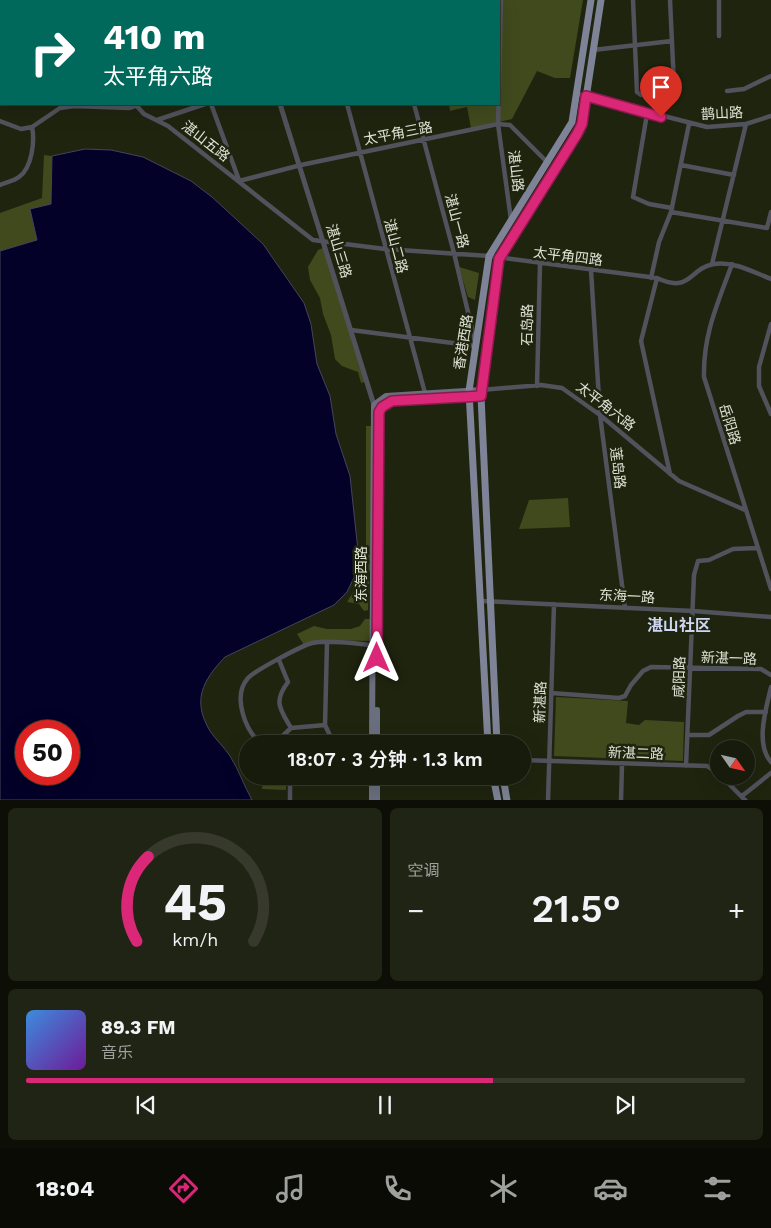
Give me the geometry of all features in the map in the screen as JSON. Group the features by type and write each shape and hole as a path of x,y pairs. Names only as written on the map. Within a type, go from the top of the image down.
{"main road":[{"name":"香港西路","path":"488,735 469,393 489,256 572,122 591,0"},
{"name":"香港西路","path":"497,735 481,393 499,259 582,124 601,0"},
{"name":"东海西路","path":"377,735 379,412 382,407 392,401 469,393"},
{"path":"374,405 378,400 386,396 481,393"},
{"name":"东海西路","path":"372,735 374,405"},
{"path":"372,785 372,800"},
{"path":"377,785 377,800"},
{"path":"495,785 498,800"},
{"path":"504,785 507,800"}],"street":[{"name":"湛山路","path":"500,41 501,0"},
{"path":"633,0 634,46 638,92 641,95 673,94 670,0"},
{"path":"719,0 719,36"},
{"path":"594,50 672,41"},
{"path":"727,91 744,89 771,76"},
{"name":"鹊山路","path":"577,94 647,114 707,127 746,124 771,116"},
{"path":"0,121 21,129 32,127 60,108 74,106 129,108 135,105"},
{"name":"湛山五路","path":"135,105 144,114 168,126 313,240 324,242"},
{"path":"157,120 203,105"},
{"path":"211,105 239,181"},
{"name":"湛山三路","path":"280,105 301,165 374,405"},
{"name":"湛山二路","path":"347,105 425,394"},
{"name":"湛山一路","path":"414,105 454,253 476,346"},
{"name":"湛山路","path":"498,105 498,124 511,222"},
{"path":"647,114 633,198 671,210 767,228 771,212"},
{"name":"太平角三路","path":"239,181 360,152 498,124"},
{"path":"498,124 510,125 548,163"},
{"path":"652,278 659,242 671,210 689,124"},
{"path":"746,124 712,264 732,264 771,279"},
{"path":"0,184 20,177 28,164 34,137 32,127"},
{"path":"681,165 734,175"},
{"name":"太平角四路","path":"324,242 385,249 489,256 499,259 657,278 671,285 683,282 712,264"},
{"name":"石岛路","path":"538,386 540,264"},
{"name":"岳阳路","path":"732,264 707,330 703,356 704,377 771,589"},
{"name":"莲岛路","path":"590,270 600,415 625,608"},
{"path":"657,278 641,341 670,475"},
{"path":"771,324 759,368 759,386 771,414"},
{"path":"351,330 476,346"},
{"name":"太平角六路","path":"481,393 494,389 538,386 562,388 600,415 679,482 745,510"},
{"name":"咸阳路","path":"686,766 694,575 698,561 709,560 733,549 757,548"},
{"name":"东海一路","path":"481,602 693,611 771,617"},
{"name":"新湛路","path":"548,800 554,604"},
{"path":"253,735 244,715 242,688 248,678 260,668 312,643 374,645"},
{"path":"327,643 325,725 330,735"},
{"path":"279,660 288,682 278,698 278,704 291,728"},
{"name":"新湛一路","path":"551,694 619,698 624,696 630,685 643,671 651,667 761,669 771,675"},
{"path":"771,687 766,712 763,749 771,762"},
{"path":"688,735 709,735 746,712 766,712"},
{"path":"284,735 291,728 325,725"},
{"name":"新湛二路","path":"531,761 707,766 710,768"},
{"path":"621,800 622,764"},
{"path":"742,796 771,773"},
{"path":"290,785 290,800"},
{"name":"新湛二路","path":"729,785 746,800"}],"green space":[{"path":"500,0 583,0 570,78 555,78 537,71 512,119 471,128 467,107 450,111 449,105 500,105"},
{"path":"44,155 52,156 51,205 30,209 37,240 0,251 0,213 42,198"},
{"path":"323,248 365,382 361,383 358,372 342,366 335,359 331,335 323,314 320,298 310,280 308,267 318,250"},
{"path":"459,267 479,273 475,300 468,297"},
{"path":"366,426 371,426 371,572 366,572"},
{"path":"568,498 570,527 519,529 529,500"},
{"path":"362,578 369,578 368,610 364,611 359,604 347,602"},
{"path":"365,619 370,619 370,641 325,640 304,645 297,634 314,626 327,629 351,629 360,626"},
{"path":"556,697 628,701 626,723 639,725 645,720 684,722 683,761 554,756"},
{"path":"262,785 286,785 286,790 262,789"}],"shaded area":[{"path":"85,149 111,150 143,157 191,181 212,197 263,244 304,303 311,324 317,364 330,396 336,434 350,476 359,560 357,571 347,592 334,605 225,657 210,674 205,683 201,701 205,720 210,731 233,761 239,773 239,785 245,785 252,800 0,800 0,251 37,240 30,209 51,204 52,156"}],"district":[{"name":"湛山社区","path":"679,625"}],"route":[{"path":"377,658 379,412 382,407 392,401 481,396 499,259 577,134 582,124 586,96 661,117"}]}
